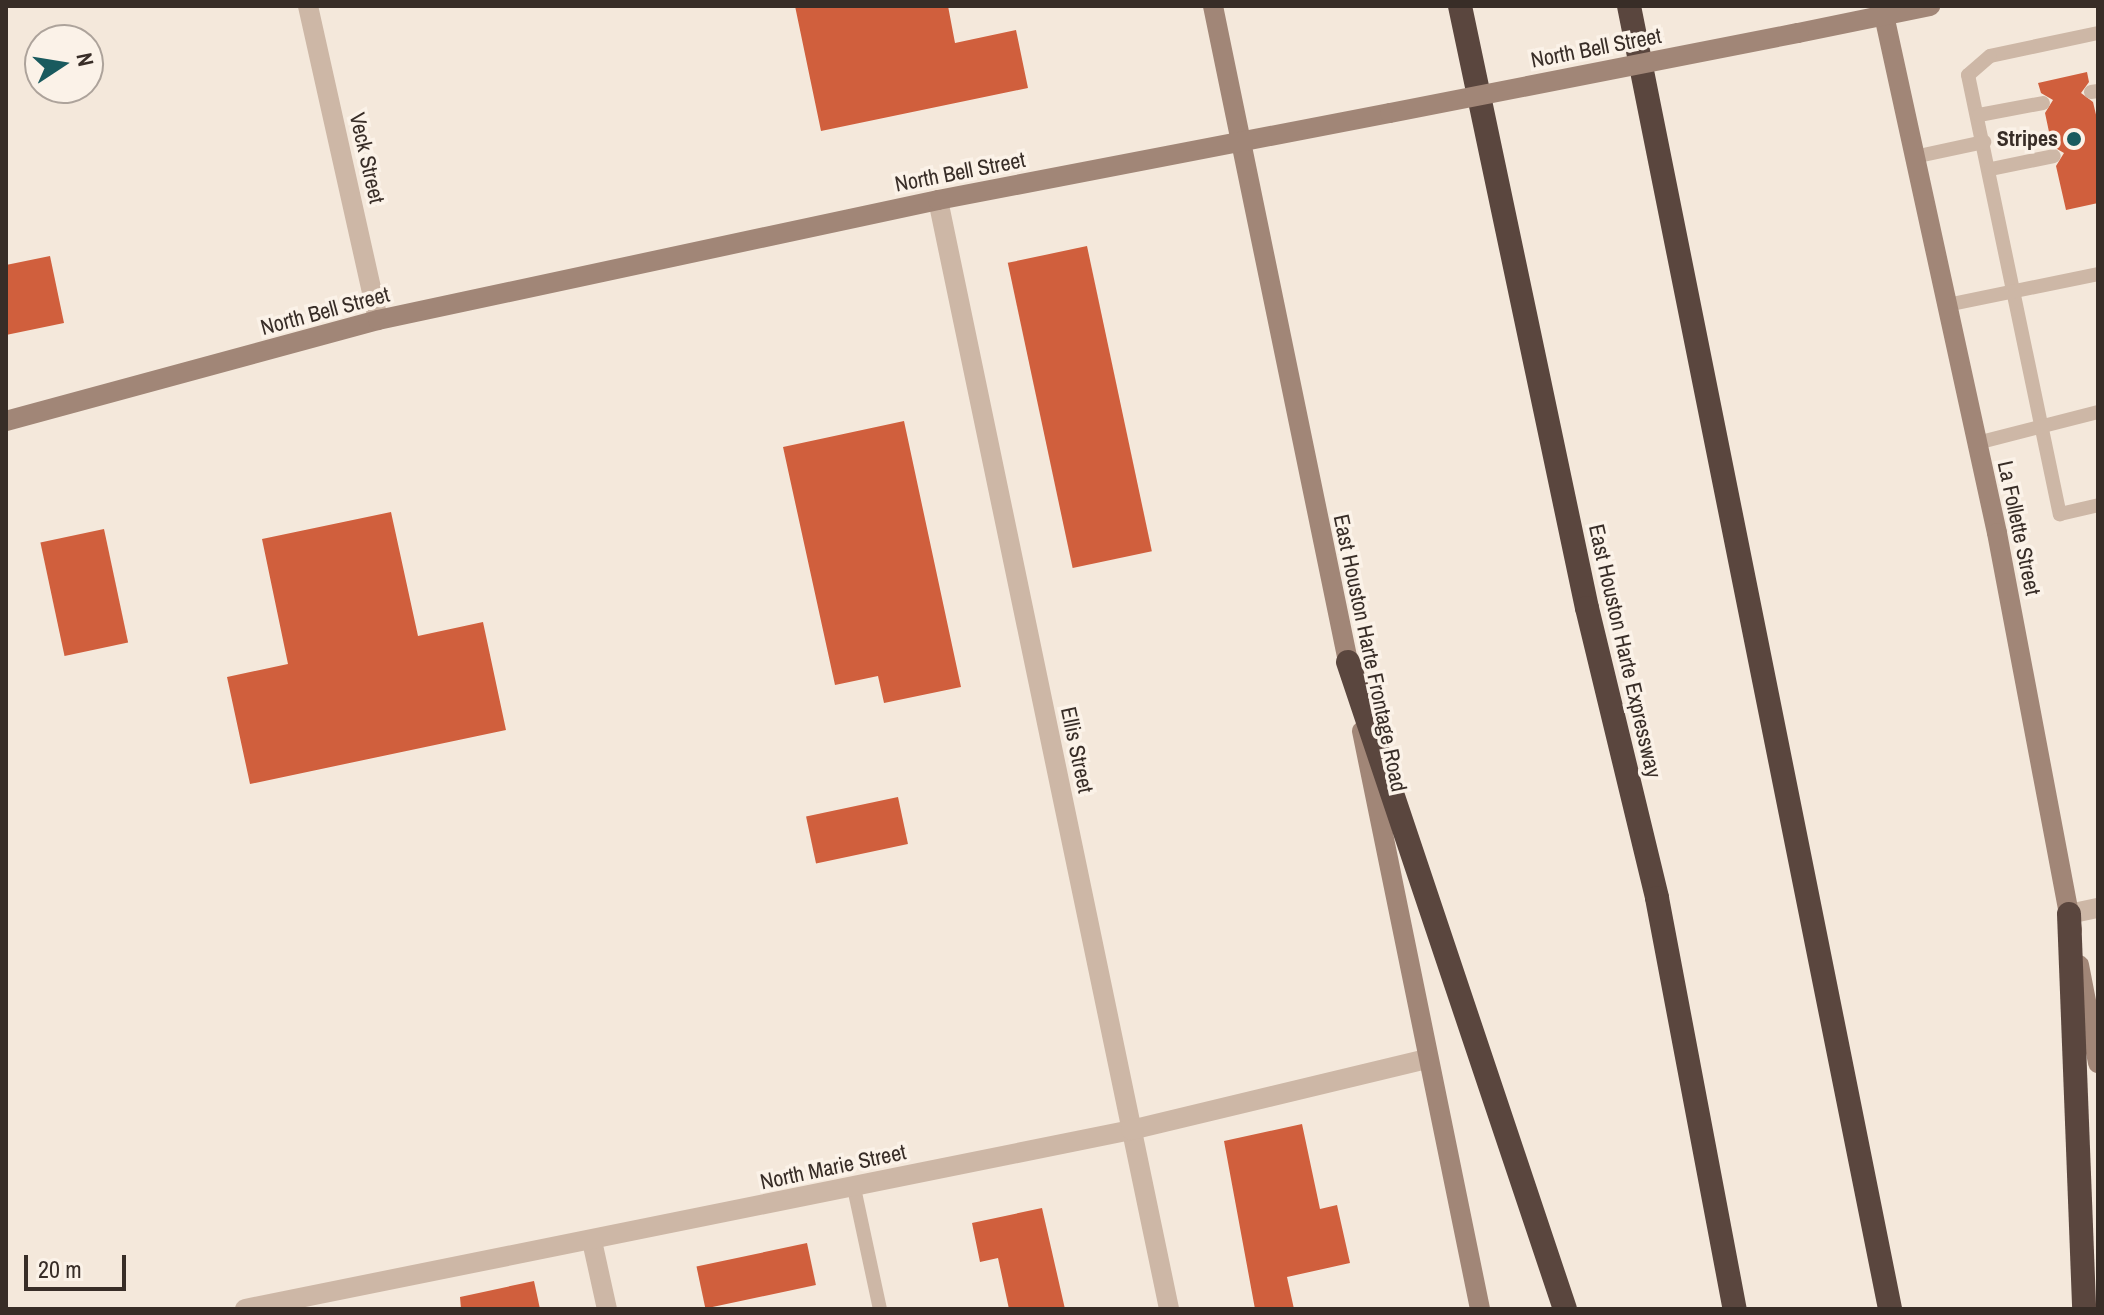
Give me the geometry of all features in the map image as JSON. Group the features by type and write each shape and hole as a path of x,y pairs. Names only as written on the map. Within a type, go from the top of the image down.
{"highway":[{"name":"East Houston Harte Expressway","path":"1460,6 1587,608 1657,898 1735,1309"},
{"path":"1629,6 1890,1309"},
{"path":"1348,662 1565,1309"},
{"path":"2069,914 2084,1309"}],"main road":[{"name":"East Houston Harte Frontage Road","path":"1213,6 1480,1309"},
{"name":"North Bell Street","path":"6,421 378,320 938,200 1798,33 1882,11 1930,6"},
{"name":"La Follette Street","path":"1882,11 1977,443 2098,1063"}],"street":[{"name":"Veck Street","path":"308,6 378,320"},
{"name":"Ellis Street","path":"938,200 1169,1309"},
{"path":"2069,914 2098,908"},
{"name":"North Marie Street","path":"245,1309 1131,1130 1427,1059"},
{"path":"592,1241 607,1309"}],"lane":[{"path":"2098,33 1990,56 1968,75 1991,169 2060,514 2098,505"},
{"path":"1979,115 2043,103"},
{"path":"1914,157 1984,142"},
{"path":"1991,169 2054,156"},
{"path":"1947,305 2098,274"},
{"path":"1977,443 2098,412"},
{"path":"854,1188 880,1309"}],"building":[{"path":"795,6 948,6 955,43 1016,30 1028,88 821,131"},
{"name":"Stripes","path":"2087,72 2089,82 2081,93 2093,102 2098,123 2098,203 2066,210 2056,166 2064,153 2052,146 2045,113 2053,100 2041,93 2038,83"},
{"path":"1087,246 1152,551 1073,568 1008,263"},
{"path":"50,256 64,323 6,335 6,265"},
{"path":"904,421 961,687 884,703 878,676 835,685 783,447"},
{"path":"391,512 418,636 483,622 506,730 250,784 227,677 288,664 262,539"},
{"path":"104,529 128,642 65,656 40,543"},
{"path":"898,797 908,844 816,863 806,817"},
{"path":"1302,1124 1320,1209 1337,1205 1350,1263 1287,1277 1294,1309 1255,1309 1224,1141"},
{"path":"1042,1208 1065,1309 1009,1309 998,1258 980,1262 972,1223"},
{"path":"807,1243 816,1285 705,1309 696,1266"},
{"path":"534,1281 540,1309 461,1309 460,1297"}],"place":[{"name":"Stripes","path":"2074,139"}]}
